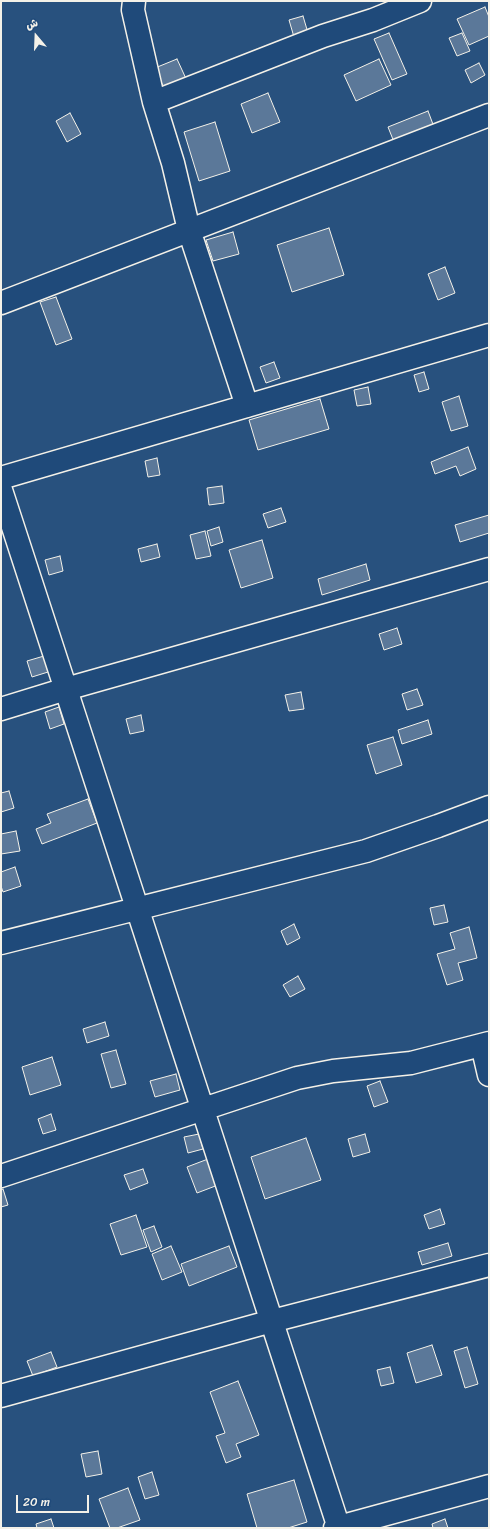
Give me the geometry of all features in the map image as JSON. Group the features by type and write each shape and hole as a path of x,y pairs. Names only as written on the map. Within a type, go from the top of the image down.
{"street":[{"path":"134,1 133,10 154,102 173,163 190,230 247,406"},
{"path":"154,102 323,36 373,20 420,1"},
{"path":"1,303 489,115"},
{"path":"1,478 489,334"},
{"path":"1,490 338,1528 489,1486"},
{"path":"1,709 66,689 489,570"},
{"path":"1,943 366,851 489,807"},
{"path":"1,1176 202,1108 297,1078 334,1071 411,1063 485,1044 489,1075"},
{"path":"1,1396 272,1321 489,1266"}],"building":[{"path":"485,7 489,17 489,36 469,45 457,19"},
{"path":"303,16 308,33 294,37 289,20"},
{"path":"389,33 407,74 392,80 374,39"},
{"path":"462,33 470,51 457,56 449,38"},
{"path":"177,59 188,83 166,93 155,68"},
{"path":"379,59 391,85 356,101 344,75"},
{"path":"479,63 485,75 471,83 465,70"},
{"path":"268,93 280,122 252,133 241,104"},
{"path":"428,111 434,127 394,142 388,127"},
{"path":"70,113 81,134 67,142 56,121"},
{"path":"215,122 230,171 199,181 184,132"},
{"path":"329,228 344,275 292,292 277,245"},
{"path":"233,232 239,254 213,261 206,240"},
{"path":"445,267 455,293 438,300 428,274"},
{"path":"56,297 72,339 56,345 40,302"},
{"path":"274,362 280,378 266,383 260,367"},
{"path":"424,372 429,389 419,392 414,375"},
{"path":"368,387 371,404 357,406 354,390"},
{"path":"459,396 468,426 451,431 442,402"},
{"path":"320,399 329,429 258,450 249,420"},
{"path":"468,447 476,469 460,476 456,466 435,474 431,462"},
{"path":"157,458 160,475 148,477 145,461"},
{"path":"222,486 224,503 209,505 207,488"},
{"path":"281,508 286,522 268,528 263,514"},
{"path":"489,515 489,533 460,542 455,525"},
{"path":"219,527 223,542 211,546 207,531"},
{"path":"205,531 211,556 196,559 190,535"},
{"path":"262,540 273,578 241,588 229,550"},
{"path":"157,544 160,557 141,562 138,549"},
{"path":"60,556 63,571 49,575 45,560"},
{"path":"366,564 370,580 322,595 318,579"},
{"path":"397,628 402,644 384,650 379,634"},
{"path":"44,656 48,672 32,677 27,661"},
{"path":"417,689 423,705 407,710 402,694"},
{"path":"301,692 304,709 289,711 285,695"},
{"path":"59,707 64,724 50,729 45,712"},
{"path":"141,715 144,731 130,734 126,719"},
{"path":"428,720 432,734 402,744 398,730"},
{"path":"393,737 402,765 376,774 367,745"},
{"path":"9,791 14,808 1,812 1,793"},
{"path":"88,799 97,823 42,844 36,829 51,823 47,814"},
{"path":"16,831 20,851 1,854 1,834"},
{"path":"15,867 21,886 3,892 1,886 1,872"},
{"path":"444,905 448,922 434,925 430,908"},
{"path":"294,924 300,938 287,945 281,931"},
{"path":"469,927 477,958 458,963 463,980 447,985 437,954 455,949 450,933"},
{"path":"298,976 305,989 290,997 283,985"},
{"path":"105,1022 109,1036 87,1043 83,1029"},
{"path":"116,1050 126,1084 111,1088 101,1054"},
{"path":"52,1057 61,1085 30,1095 22,1067"},
{"path":"176,1074 180,1090 155,1097 150,1081"},
{"path":"380,1081 388,1102 374,1107 367,1086"},
{"path":"51,1114 56,1130 43,1134 38,1119"},
{"path":"199,1134 203,1149 188,1153 184,1137"},
{"path":"365,1134 370,1152 353,1157 348,1139"},
{"path":"306,1138 321,1180 265,1199 251,1157"},
{"path":"208,1159 218,1185 197,1193 187,1167"},
{"path":"143,1169 148,1183 130,1190 124,1175"},
{"path":"3,1189 8,1205 1,1207 1,1190"},
{"path":"440,1209 445,1224 429,1229 424,1215"},
{"path":"136,1215 147,1247 121,1255 110,1224"},
{"path":"154,1226 162,1247 151,1252 143,1230"},
{"path":"448,1243 452,1256 422,1265 418,1252"},
{"path":"171,1246 182,1272 162,1280 152,1254"},
{"path":"229,1246 237,1267 189,1286 181,1264"},
{"path":"432,1345 442,1375 416,1383 407,1353"},
{"path":"467,1347 478,1384 465,1388 454,1351"},
{"path":"51,1352 57,1367 33,1376 27,1361"},
{"path":"390,1367 394,1383 381,1386 377,1370"},
{"path":"238,1381 259,1435 236,1444 241,1457 226,1463 216,1436 225,1433 210,1392"},
{"path":"98,1451 102,1474 86,1477 81,1454"},
{"path":"152,1472 159,1495 145,1499 138,1477"},
{"path":"294,1480 307,1522 288,1528 257,1528 247,1494"},
{"path":"128,1488 140,1520 117,1528 110,1528 99,1499"},
{"path":"51,1519 54,1528 37,1528 36,1524"},
{"path":"445,1519 448,1528 433,1528 432,1524"}]}
